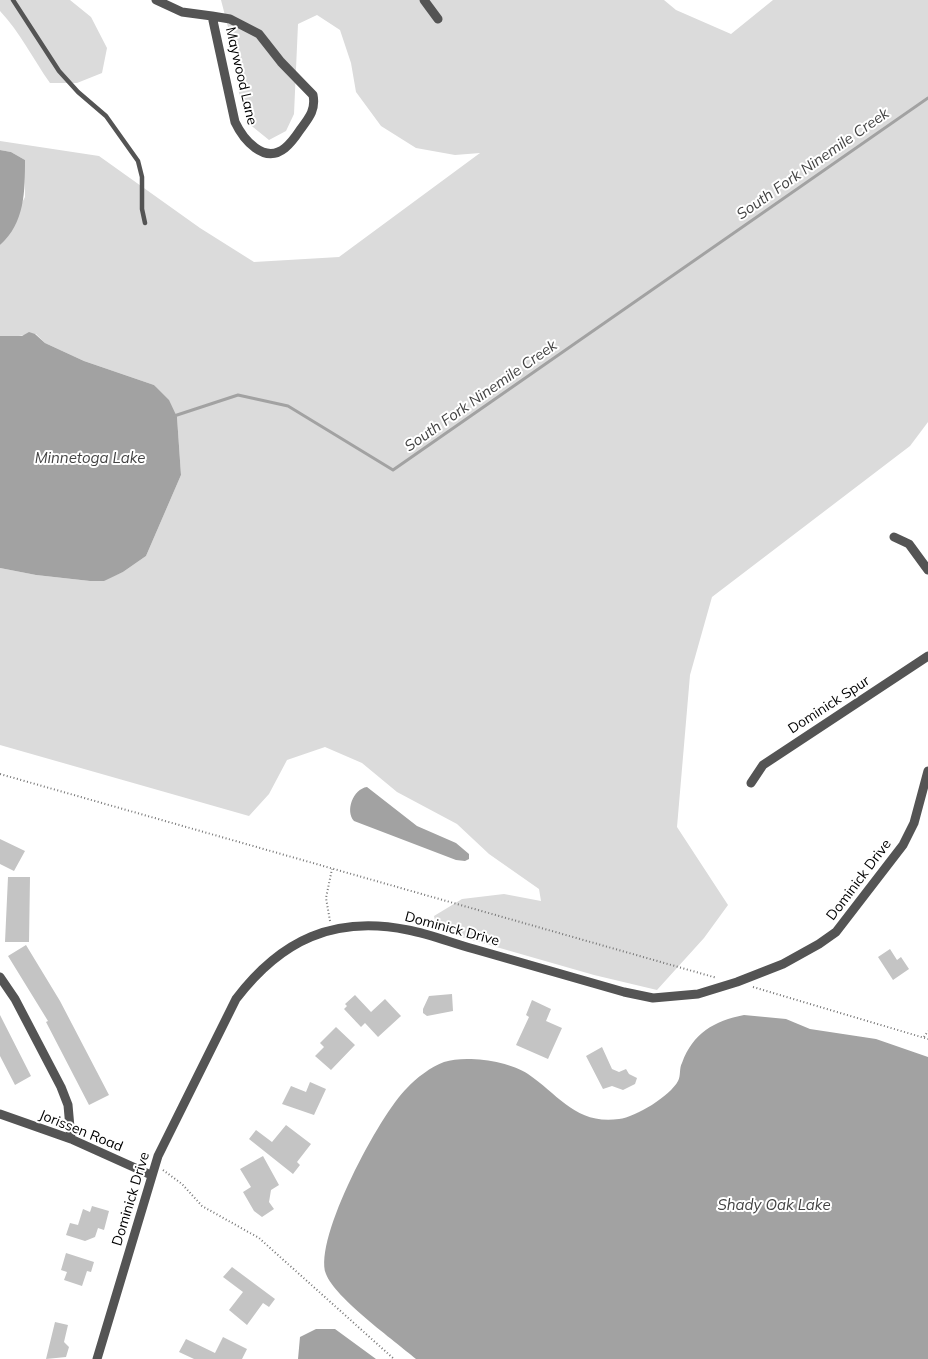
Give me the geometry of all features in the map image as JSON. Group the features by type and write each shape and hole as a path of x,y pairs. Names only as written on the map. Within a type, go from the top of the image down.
{"street":[{"name":"Maywood Lane","path":"156,0 182,12 212,16 230,19 260,34 281,62 313,95 312,113 284,149 267,153 248,143 240,134 235,122 212,16"},
{"path":"424,0 438,19"},
{"path":"894,537 909,544 928,570"},
{"name":"Dominick Spur","path":"751,783 763,764 928,656"},
{"name":"Dominick Drive","path":"97,1359 151,1176 173,1123 236,999 252,978 272,959 294,945 332,929 345,926 372,925 409,930 624,992 653,998 698,994 738,982 802,955 836,932 903,845 921,804 928,771"},
{"path":"0,977 15,999 61,1087 68,1105 71,1139"},
{"name":"Jorissen Road","path":"0,1114 71,1139 151,1176"}],"lane":[{"path":"13,0 59,71 78,92 106,116 138,161 142,177 142,209 145,223"}],"path":[{"path":"0,774 333,868 578,940 738,982 928,1039"},
{"path":"330,921 326,898 333,868"},
{"path":"924,1038 928,1031"},
{"path":"162,1169 182,1184 202,1206 259,1238 394,1359"}],"shaded area":[{"path":"0,0 70,0 91,17 107,48 102,73 77,83 50,83 20,37 0,11"},
{"path":"221,0 664,0 676,10 731,34 773,0 928,0 928,422 910,446 712,597 690,675 677,827 728,905 704,938 657,990 594,975 437,930 434,916 462,899 504,894 541,901 539,889 489,854 457,824 397,792 362,763 325,747 287,760 269,794 249,816 0,745 0,568 36,575 90,581 104,580 123,572 146,556 181,475 177,417 154,385 84,361 45,343 36,334 10,337 0,336 0,245 25,197 25,160 11,152 0,150 0,141 99,156 200,228 254,262 339,257 480,153 455,155 416,148 381,126 356,92 351,63 340,30 317,15 298,24 294,114 286,131 269,140 248,123 239,93 235,54"}],"water":[{"path":"0,150 11,152 25,160 25,183 19,217 8,236 0,245"},
{"name":"Minnetoga Lake","path":"29,332 35,334 45,343 84,361 154,385 169,400 177,417 181,475 146,556 123,572 104,581 36,575 0,568 0,336 22,336"},
{"path":"367,787 417,826 456,843 469,854 469,859 465,861 456,860 354,821 351,817 350,806 354,796"},
{"name":"Shady Oak Lake","path":"744,1015 786,1019 810,1029 876,1039 928,1057 928,1359 416,1359 353,1307 332,1284 326,1274 325,1257 329,1234 352,1178 366,1149 395,1102 410,1084 429,1070 439,1064 453,1060 475,1059 499,1063 520,1069 528,1074 579,1113 604,1120 619,1119 652,1105 674,1087 679,1079 681,1065 692,1044 706,1030 723,1021"},
{"path":"316,1329 335,1329 376,1359 298,1359 300,1337"}],"building":[{"path":"0,839 25,851 14,871 0,864"},
{"path":"8,877 30,877 29,942 5,942"},
{"path":"26,945 60,1001 109,1095 89,1105 46,1022 48,1021 8,956"},
{"path":"890,949 897,960 901,957 909,969 893,980 878,957"},
{"path":"452,994 453,1011 427,1016 423,1013 429,996"},
{"path":"355,995 371,1012 385,999 401,1016 378,1037 365,1023 361,1027 344,1009 347,1006 345,1004"},
{"path":"532,1000 551,1009 546,1021 562,1028 548,1059 516,1045 529,1017 526,1015"},
{"path":"0,1015 31,1076 15,1085 0,1056"},
{"path":"336,1027 355,1045 331,1070 315,1056 324,1047 320,1043"},
{"path":"602,1047 612,1069 619,1072 626,1069 629,1074 637,1078 635,1084 623,1090 612,1086 603,1089 586,1056"},
{"path":"310,1082 326,1089 314,1115 282,1104 291,1086 306,1092"},
{"path":"286,1125 311,1144 297,1162 300,1165 293,1174 249,1139 256,1130 272,1142"},
{"path":"263,1156 279,1185 271,1190 269,1202 274,1209 262,1217 254,1211 243,1192 251,1187 240,1169"},
{"path":"92,1206 109,1211 104,1230 98,1228 95,1237 85,1241 66,1235 70,1223 78,1225 83,1209 90,1212"},
{"path":"66,1253 94,1262 91,1272 87,1271 82,1286 64,1280 67,1272 61,1270"},
{"path":"232,1267 275,1299 269,1307 263,1303 247,1325 229,1310 243,1292 223,1277"},
{"path":"55,1322 68,1325 64,1342 69,1347 66,1357 46,1359"},
{"path":"223,1337 247,1349 242,1359 194,1359 179,1352 186,1339 215,1353"}],"waterway":[{"name":"South Fork Ninemile Creek","path":"174,416 238,395 288,406 393,470 928,98"}]}
